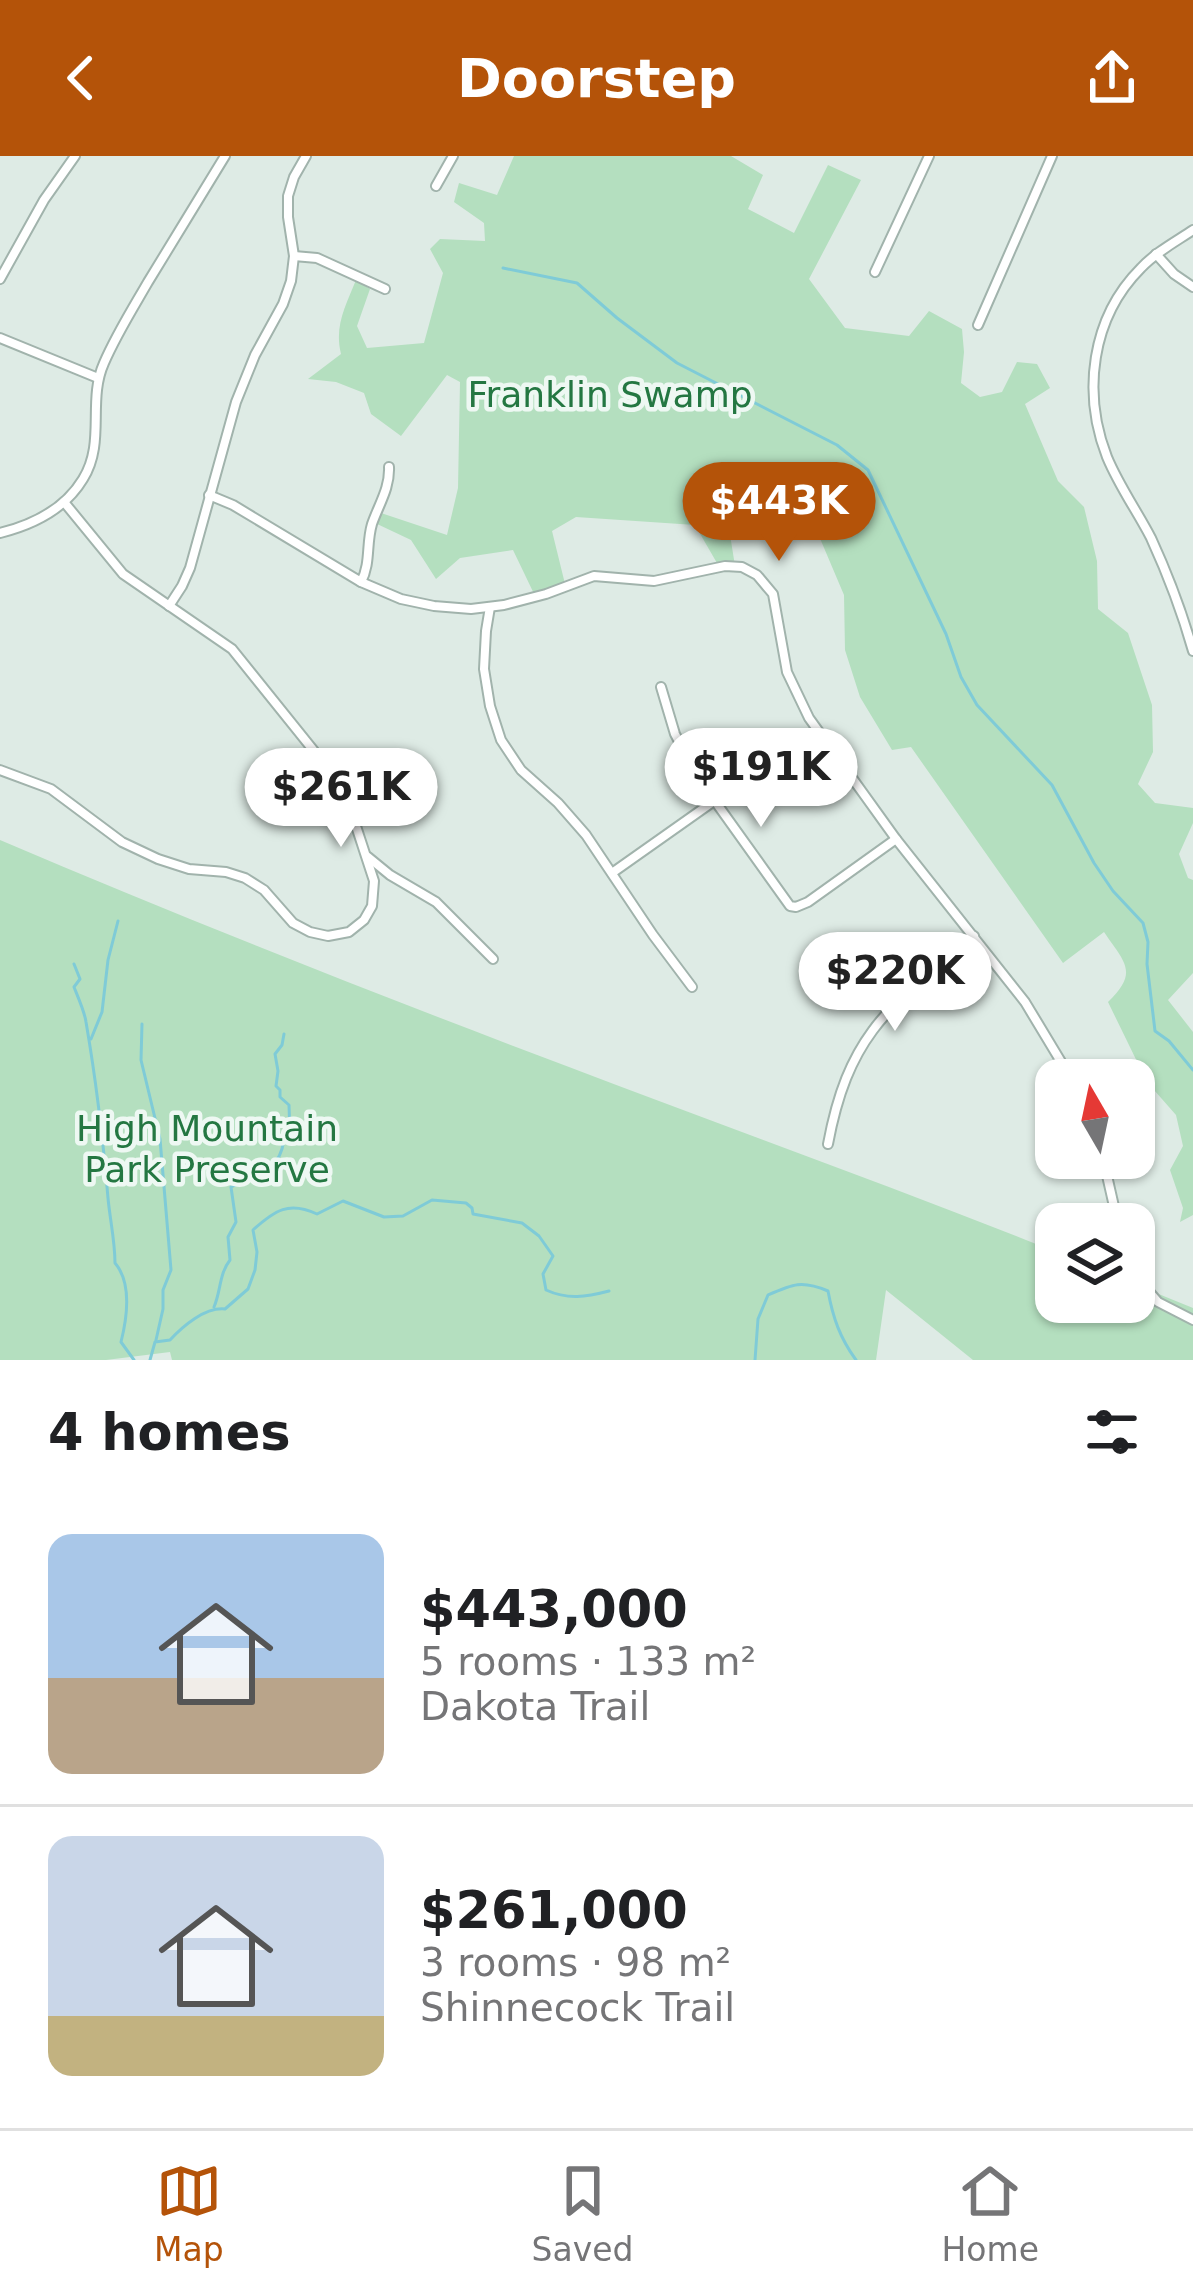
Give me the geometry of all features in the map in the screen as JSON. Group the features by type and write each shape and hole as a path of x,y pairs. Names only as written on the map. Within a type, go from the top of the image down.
{"street":[{"path":"0,279 75,156"},
{"path":"0,533 40,518 64,502 84,478 98,430 98,378 129,314 225,156"},
{"path":"169,606 190,568 244,378 288,293 294,256 288,196 306,156"},
{"path":"436,186 453,156"},
{"path":"875,272 929,156"},
{"path":"978,325 1052,156"},
{"path":"1193,230 1135,274 1111,312 1094,360 1092,403 1107,458 1163,566 1193,651"},
{"path":"1156,254 1193,287"},
{"path":"294,256 317,258 385,289"},
{"path":"0,338 98,378"},
{"path":"362,582 389,467"},
{"path":"209,494 362,582 419,604 490,608 588,577 654,580 725,566 750,570 772,594 783,656 799,701 896,839 1034,1014 1060,1059"},
{"path":"0,770 51,789 122,842 158,859 245,878 264,890 293,922 320,935 349,932 369,914 375,890 367,856 327,770 240,656 123,574 64,502"},
{"path":"490,608 484,669 501,740 521,770 573,819 692,987"},
{"path":"662,687 675,734 714,801 790,906 808,902 896,839"},
{"path":"612,873 714,801"},
{"path":"367,856 436,902 493,959"},
{"path":"828,1144 843,1084 866,1037 899,998 974,936"},
{"path":"1155,1297 1193,1320"}],"green space":[{"name":"Franklin Swamp","path":"514,156 731,156 763,175 748,209 794,233 828,165 861,180 809,279 845,328 909,336 929,311 962,329 961,383 980,397 1002,392 1017,362 1037,364 1050,388 1025,404 1058,481 1084,507 1097,561 1098,609 1128,633 1152,705 1153,752 1138,784 1155,803 1193,808 1193,823 1179,854 1193,880 1193,973 1168,1000 1193,1032 1193,1215 1180,1222 1183,1208 1170,1170 1183,1146 1176,1115 1155,1091 1155,1059 1136,1059 1108,1002 1126,975 1123,960 1104,932 1063,963 911,747 892,750 860,697 845,650 844,595 805,503 785,490 756,492 728,522 735,566 721,570 695,525 576,517 552,531 566,588 537,600 513,550 460,558 436,579 411,540 375,523 378,512 447,535 458,488 460,382 447,375 401,436 371,414 364,393 336,382 308,379 341,354 340,325 356,280 370,289 357,326 367,348 424,343 443,273 430,249 440,239 485,241 484,223 454,202 459,183 497,195"},
{"name":"High Mountain Park Preserve","path":"0,840 355,985 1035,1244 1035,1323 1155,1323 1155,1293 1193,1308 1193,1360 973,1360 886,1290 876,1360 172,1360 170,1352 106,1360 0,1360"}],"waterway":[{"path":"503,268 577,283 677,363 837,445 868,470 977,705 1052,785 1094,863 1143,923 1155,1031 1193,1070"},
{"path":"91,1039 102,1012 118,921"},
{"path":"74,964 80,979 74,987 85,1018 96,1088 115,1263 126,1290 121,1342 134,1360"},
{"path":"142,1024 141,1060 160,1139 171,1270 163,1290 156,1340"},
{"path":"214,1307 230,1260 228,1237 236,1222 231,1187 272,1166 290,1135 289,1105 276,1086 275,1054 284,1034"},
{"path":"150,1360 155,1342 170,1340 202,1314 225,1309 248,1289 257,1252 253,1230 290,1208 317,1214 343,1201 384,1217 403,1216 432,1200 466,1203 473,1214 522,1223 539,1236 553,1256 543,1274 546,1290 577,1296 609,1291"},
{"path":"755,1360 758,1319 768,1295 804,1285 828,1291 838,1327 856,1360"}]}
